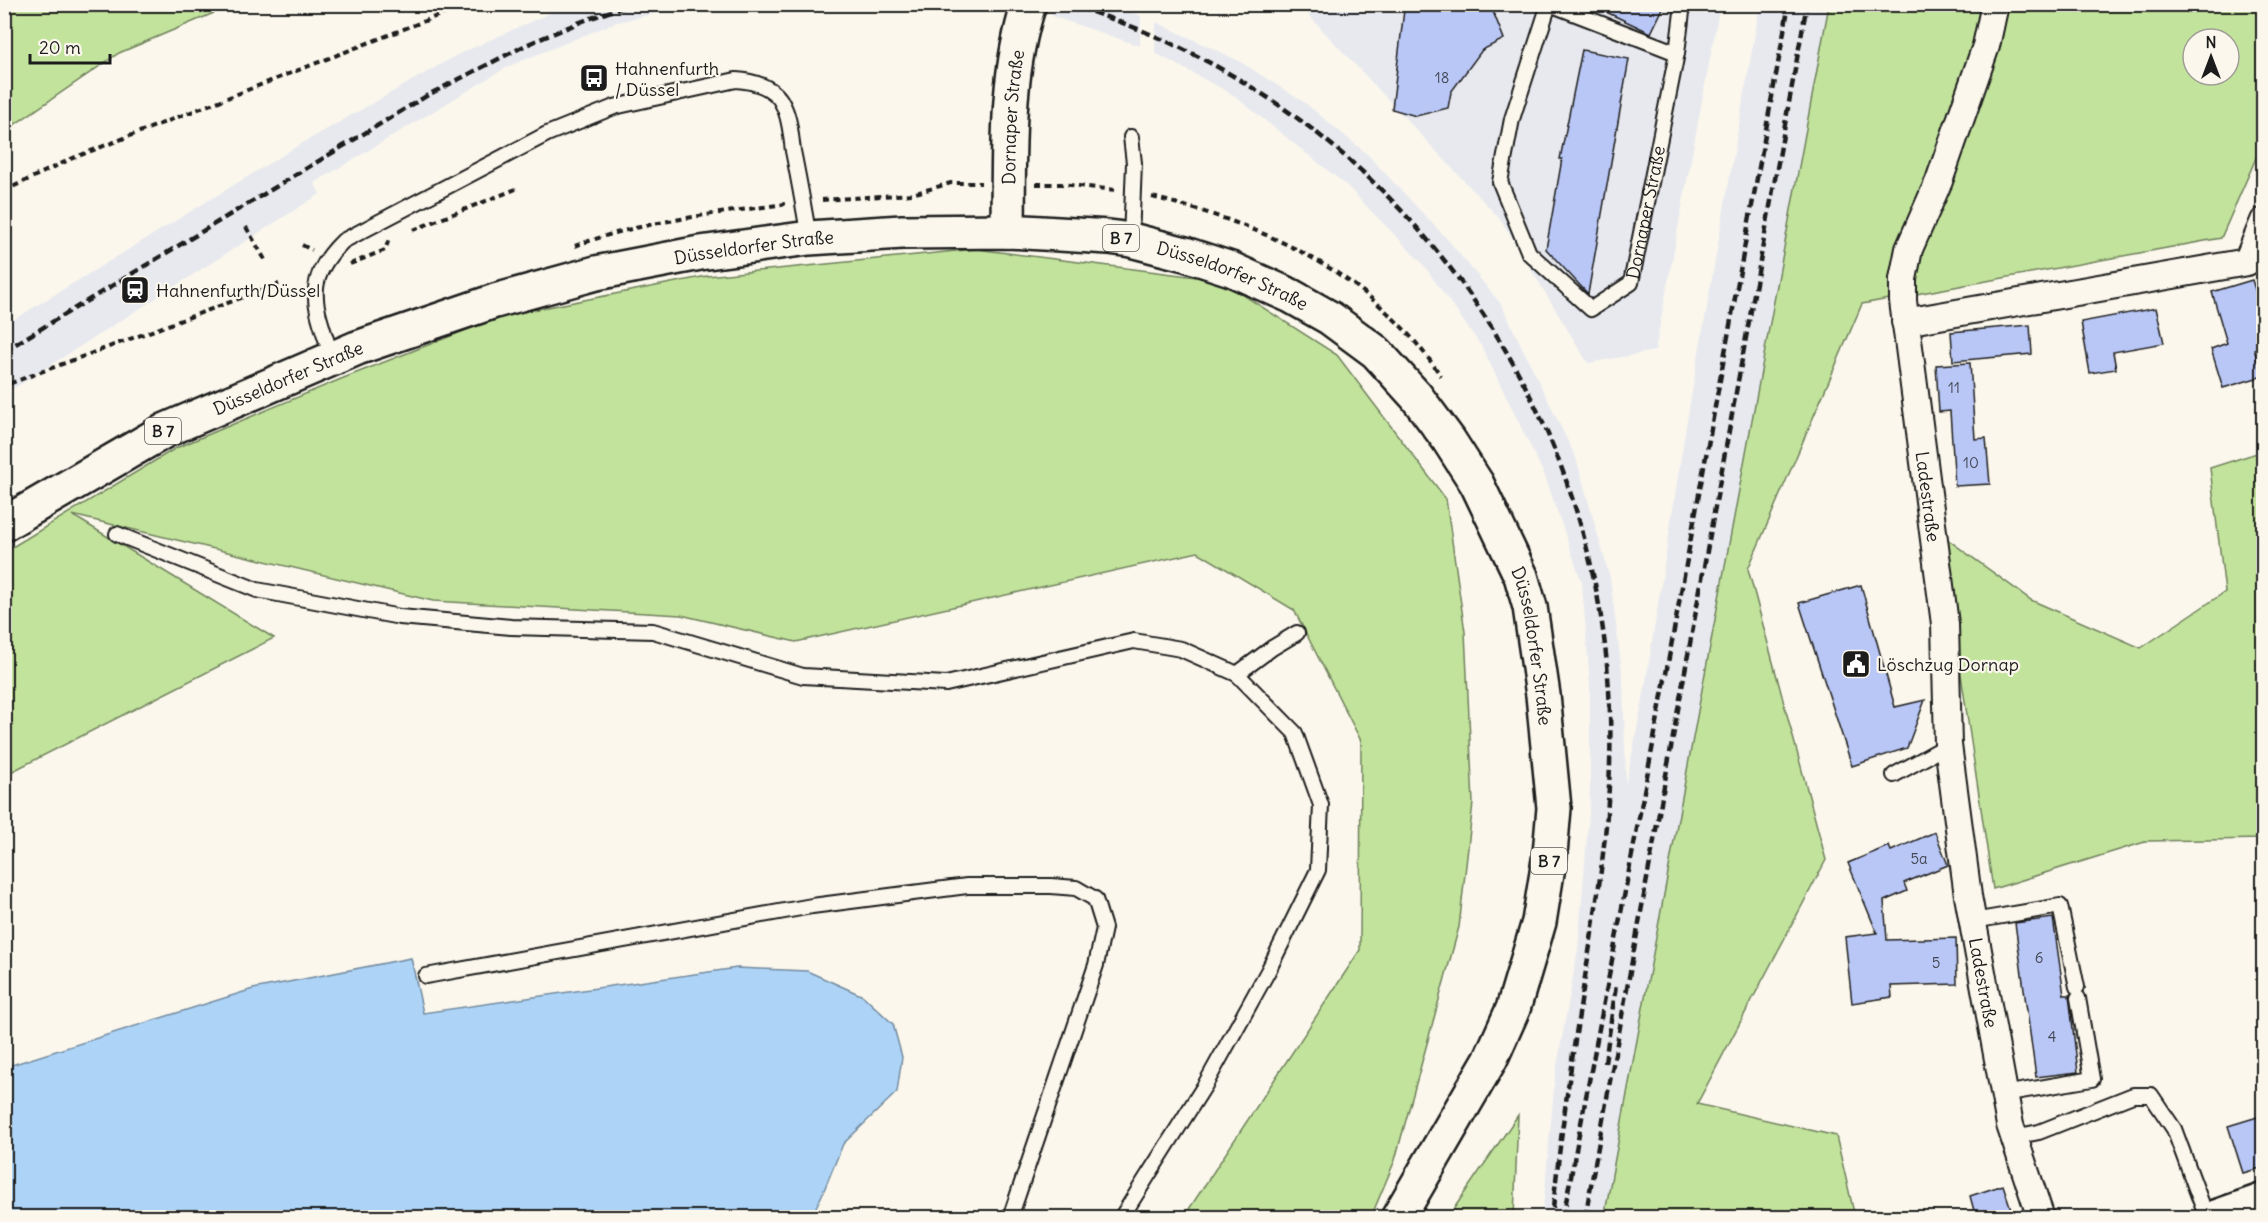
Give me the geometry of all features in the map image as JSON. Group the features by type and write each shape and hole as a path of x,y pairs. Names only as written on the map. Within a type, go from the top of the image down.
{"main road":[{"name":"Dornaper Straße","path":"1008,231 1009,141 1014,62 1026,14"},
{"name":"Düsseldorfer Straße","path":"4,524 166,430 332,358 495,301 596,273 700,254 809,238 902,232 1008,231 1131,240 1185,254 1231,270 1291,296 1329,318 1376,352 1423,405 1477,484 1521,576 1530,607 1543,695 1554,808 1550,854 1539,922 1513,1009 1491,1058 1398,1218"},
{"path":"2213,1218 2264,1200"}],"street":[{"name":"Ladestraße","path":"1995,4 1986,46 1940,181 1909,249 1903,279 1905,322 1945,624 1948,745 1973,921 2003,1094 2014,1137 2041,1218"},
{"path":"1905,322 2247,262 2264,221"}],"lane":[{"name":"Dornaper Straße","path":"1549,4 1512,119 1500,182 1528,253 1591,309 1630,283 1677,53 1683,4"},
{"path":"1549,4 1677,53"},
{"path":"332,358 316,300 316,282 318,273 328,257 343,242 548,134 614,107 736,80 749,81 773,93 783,103 789,127 809,238"},
{"path":"1131,137 1134,163 1131,240"},
{"path":"117,534 257,590 400,617 511,627 652,631 804,676 946,684 1134,641 1181,649 1237,674 1295,733 1321,805 1318,870 1268,971 1205,1085 1121,1218"},
{"path":"1237,674 1297,633"},
{"path":"1894,775 1948,745"},
{"path":"426,976 812,906 967,886 1051,885 1076,888 1095,899 1104,928 1096,965 1010,1218"},
{"path":"1973,921 2060,906 2078,992 2092,1079 2003,1094"},
{"path":"2014,1137 2040,1132 2133,1095 2151,1095 2174,1129 2207,1218"}],"path":[{"path":"4,191 73,158 468,4"},
{"path":"246,227 267,263"},
{"path":"5,373 11,383 279,284"}],"shaded area":[{"path":"568,5 694,5 617,22 509,66 314,183 320,194 5,394 5,325 301,144 459,54"},
{"path":"1055,5 1112,5 1141,16 1140,46 1052,16"},
{"path":"1299,5 1720,5 1655,351 1588,363 1501,220"},
{"path":"1760,5 1835,5 1609,1217 1541,1217 1555,1077 1578,949 1590,800 1590,684 1582,583 1545,476 1482,347 1422,263 1345,184 1232,94 1155,53 1156,22 1239,61 1305,103 1367,154 1447,239 1501,304 1576,458 1610,578 1623,680 1626,784 1644,694 1685,432"}],"green space":[{"path":"5,4 233,5 119,53 5,131"},
{"path":"1829,5 2263,5 2263,142 2221,238 1862,304 1748,569 1826,860 1697,1104 1836,1136 1855,1217 1604,1218"},
{"path":"976,249 1220,280 1337,355 1446,499 1465,632 1473,803 1459,927 1395,1160 1371,1217 1185,1217 1360,950 1361,741 1294,610 1198,552 796,642 681,615 433,601 72,515 274,638 5,775 4,552 176,448 341,379 502,316 707,276"},
{"path":"2263,451 2263,839 2148,841 1993,889 1940,534 2031,600 2141,648 2225,592 2210,468"},
{"path":"1518,1115 1514,1217 1448,1217"}],"water":[{"path":"411,958 423,1013 737,968 807,971 863,996 893,1024 902,1057 897,1092 843,1144 811,1217 5,1217 5,1067 253,989"}],"building":[{"path":"1417,4 1490,4 1504,39 1482,50 1451,92 1448,108 1416,116 1392,109 1404,10"},
{"path":"1589,4 1665,4 1651,33"},
{"path":"1582,50 1629,59 1588,294 1546,249 1562,159 1560,159"},
{"path":"2252,280 2264,318 2264,346 2254,349 2263,376 2223,388 2211,349 2227,343 2212,292"},
{"path":"2156,308 2164,343 2113,352 2116,369 2090,373 2081,322"},
{"path":"2030,325 2032,354 1953,361 1951,332"},
{"path":"1970,363 1975,439 1986,438 1990,484 1955,486 1950,411 1939,412 1936,365"},
{"name":"Löschzug Dornap","path":"1861,585 1895,707 1925,700 1907,748 1852,766 1799,603"},
{"path":"1935,832 1948,865 1904,883 1907,891 1884,901 1887,940 1956,938 1957,984 1891,986 1892,997 1852,1003 1845,937 1877,933 1848,863 1889,846 1891,851"},
{"path":"2053,918 2064,995 2069,995 2078,1072 2036,1077 2015,923"},
{"path":"2264,1115 2264,1167 2243,1173 2228,1126"},
{"path":"2003,1185 2014,1218 1976,1218 1970,1196"}],"railway":[{"path":"4,351 428,95 526,45 631,4"},
{"path":"1066,4 1179,47 1283,108 1374,183 1453,271 1517,371 1565,479 1597,594 1610,714 1610,747 1607,813 1600,879 1567,1097 1552,1218"},
{"path":"1563,1218 1789,4"},
{"path":"1585,1218 1807,4"},
{"path":"1605,1063 1616,985"}],"place":[{"name":"Hahnenfurth / Düssel","path":"594,78"},
{"name":"Hahnenfurth/Düssel","path":"135,290"},
{"name":"Löschzug Dornap","path":"1856,664"}]}
